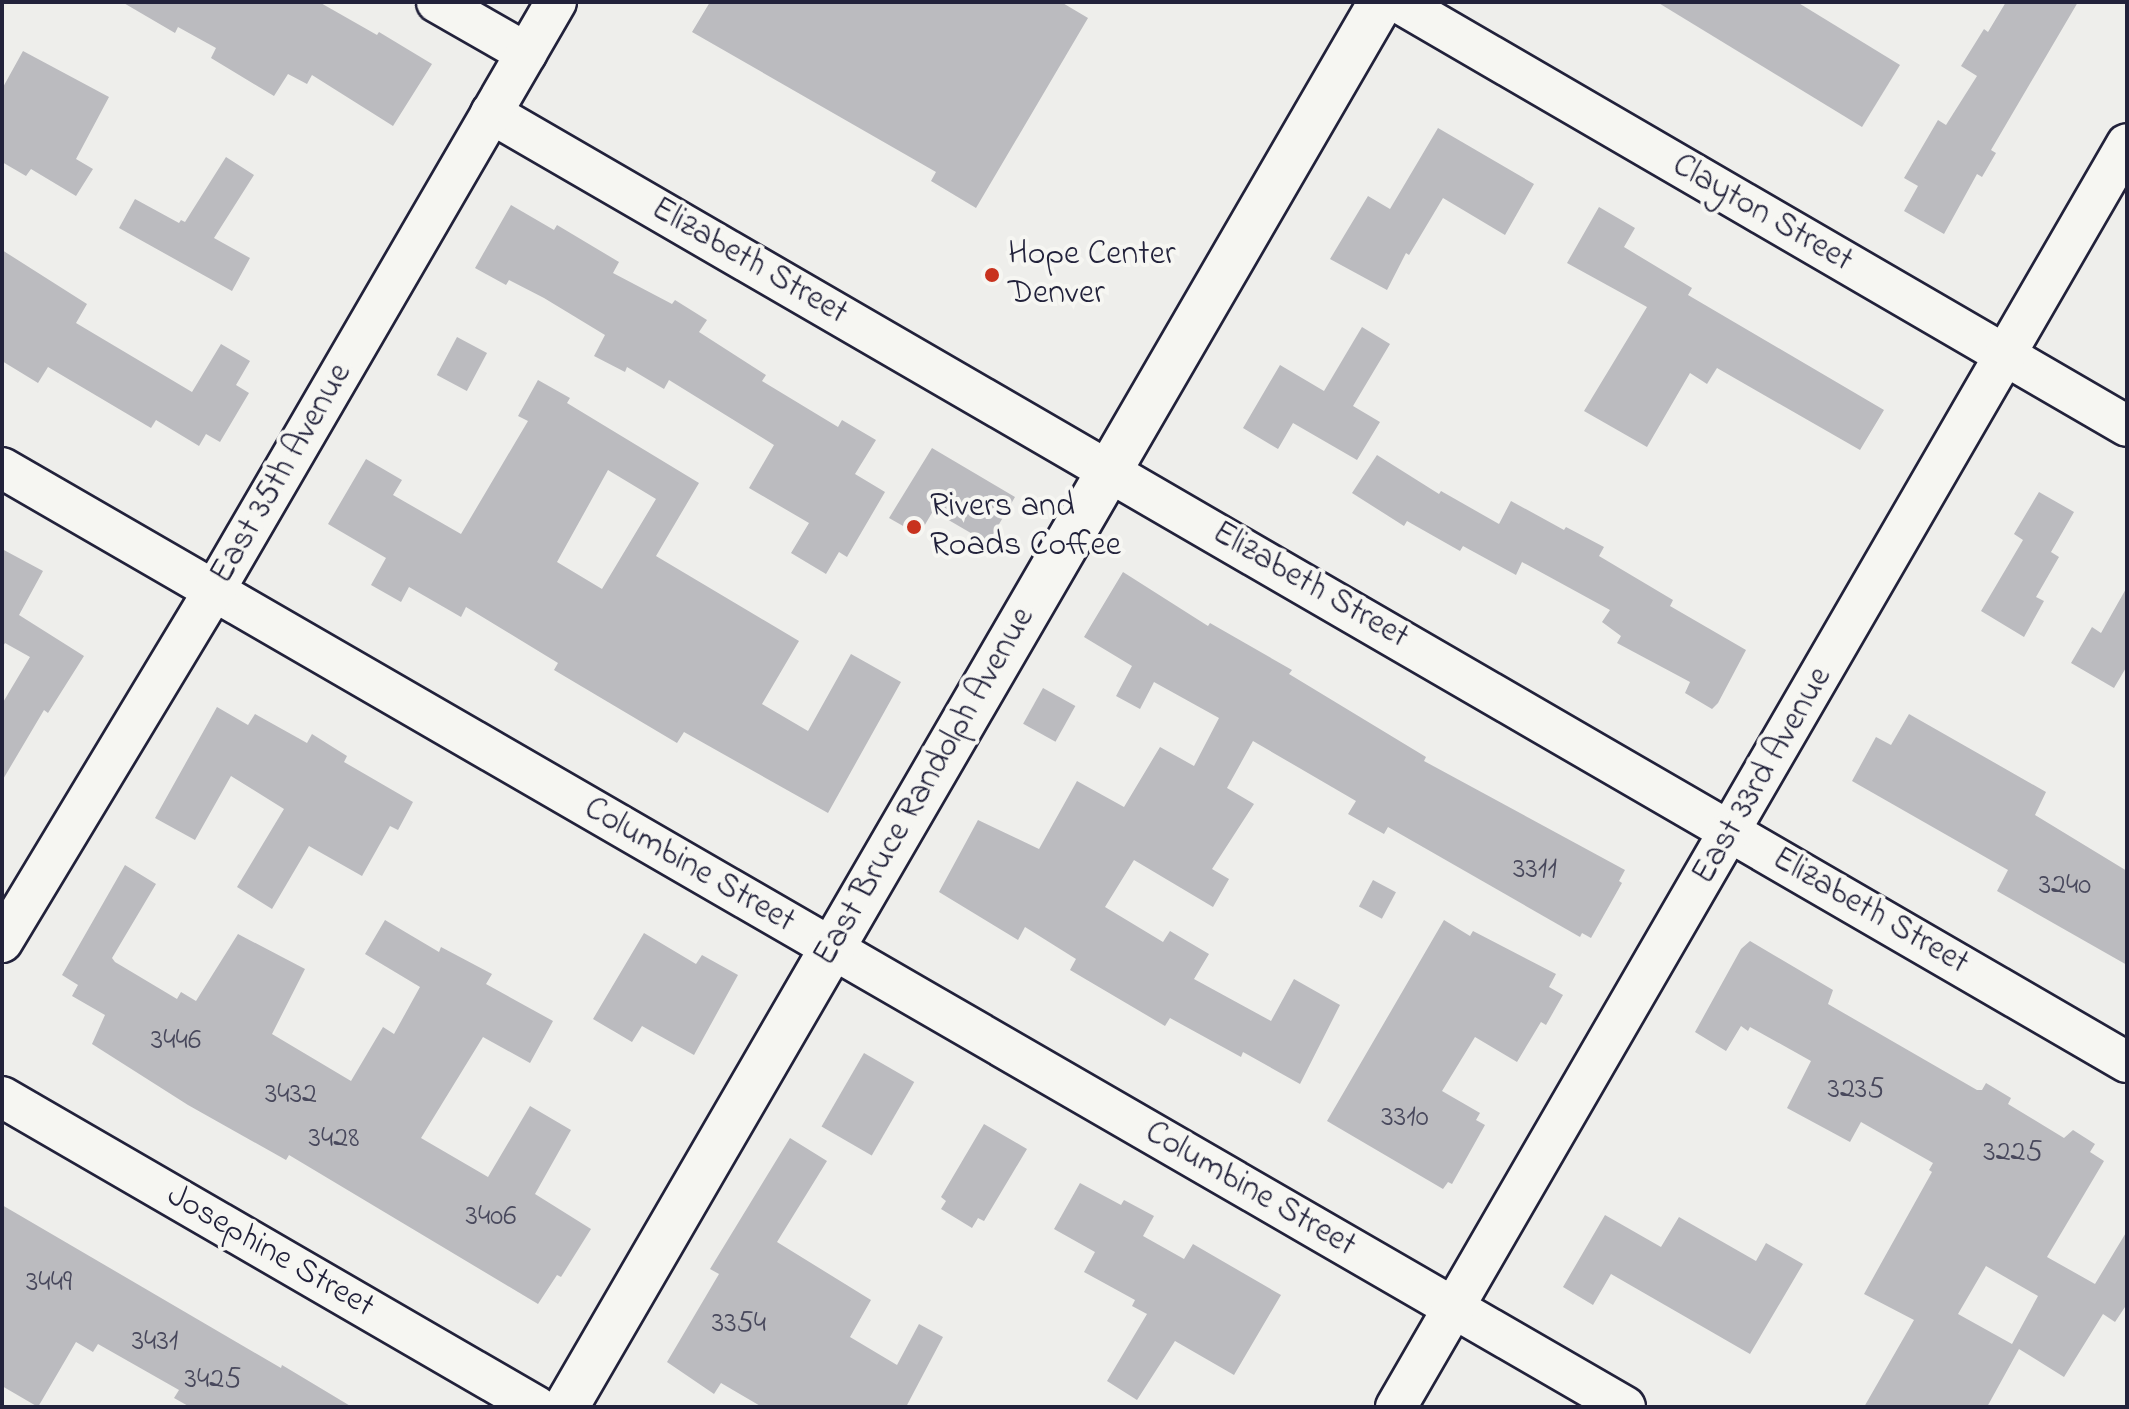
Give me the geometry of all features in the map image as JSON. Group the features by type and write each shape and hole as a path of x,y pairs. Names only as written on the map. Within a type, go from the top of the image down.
{"street":[{"path":"437,2 526,53"},
{"name":"East 35th Avenue","path":"2,942 214,591 556,2"},
{"name":"East Bruce Randolph Avenue","path":"566,1407 1381,2"},
{"name":"Clayton Street","path":"1398,2 2127,426"},
{"name":"Elizabeth Street","path":"491,113 2127,1062"},
{"name":"East 33rd Avenue","path":"1396,1407 2127,144"},
{"name":"Columbine Street","path":"2,468 1625,1407"},
{"name":"Josephine Street","path":"2,1097 537,1407"}],"building":[{"path":"122,2 319,2 377,35 379,32 432,64 393,126 312,75 307,84 288,74 274,96 211,58 216,48 178,27 175,33"},
{"path":"710,2 1061,2 1088,18 976,208 931,181 936,172 692,32"},
{"path":"1657,2 1797,2 1900,65 1862,127"},
{"path":"2006,2 2078,2 1991,150 1996,153 1982,177 1977,174 1944,234 1904,211 1918,186 1904,178 1938,120 1946,125 1977,76 1961,66 1984,29 1988,32"},
{"path":"23,51 109,97 76,159 93,169 76,196 31,169 26,176 2,162 2,89"},
{"path":"1438,128 1534,184 1505,235 1443,198 1409,255 1406,253 1387,290 1330,259 1368,196 1390,209"},
{"path":"226,157 254,175 214,238 250,258 232,291 119,228 135,199 179,223 181,220 185,222"},
{"path":"511,205 554,230 557,225 619,262 613,273 672,304 675,300 707,320 699,332 766,375 762,381 838,427 842,420 876,440 855,474 885,492 847,557 839,552 826,574 791,553 809,523 749,488 774,445 669,380 664,389 627,367 625,372 594,356 605,335 544,298 509,280 506,285 475,268"},
{"path":"1599,207 1635,228 1624,247 1692,288 1688,295 1884,410 1860,450 1717,368 1707,384 1690,373 1647,447 1584,411 1647,307 1567,263"},
{"path":"2,250 87,304 76,323 192,392 221,344 250,361 236,385 249,393 220,442 206,434 199,446 156,420 151,428 48,367 38,383 2,361"},
{"path":"1362,327 1390,344 1353,406 1380,422 1357,460 1293,423 1278,449 1243,428 1280,365 1324,391"},
{"path":"457,337 487,353 467,391 437,375"},
{"path":"538,380 570,398 567,403 699,483 656,556 799,641 762,704 808,731 851,654 901,682 828,813 684,732 677,743 554,670 558,663 466,607 461,617 409,587 401,602 371,585 386,558 328,524 366,459 402,480 393,495 461,534 528,421 518,416","holes":["608,470 656,499 602,589 557,562"]},
{"path":"932,448 1015,497 988,543 933,511 919,535 889,518"},
{"path":"1377,455 1439,494 1441,491 1499,524 1511,501 1564,530 1566,527 1604,547 1599,556 1673,600 1670,606 1746,650 1718,703 1712,709 1685,693 1690,682 1617,643 1621,636 1602,622 1610,610 1522,562 1516,575 1463,546 1460,551 1407,521 1404,526 1352,493"},
{"path":"2039,492 2074,512 2051,552 2059,557 2036,597 2044,601 2024,637 1981,611 2023,540 2014,534"},
{"path":"2,549 43,571 19,615 84,656 48,713 44,710 2,781 2,704 30,657 5,643 2,648"},
{"path":"1123,572 1208,626 1210,623 1292,670 1289,674 1426,757 1424,761 1625,870 1619,881 1622,883 1591,938 1582,933 1580,937 1388,827 1384,834 1348,814 1356,801 1253,741 1227,788 1254,804 1212,869 1229,879 1213,907 1134,860 1105,907 1163,942 1170,931 1209,954 1194,979 1271,1021 1294,979 1340,1005 1300,1084 1243,1052 1241,1057 1170,1018 1165,1026 1070,970 1076,959 1025,927 1018,940 939,892 978,820 1039,849 1077,781 1124,807 1160,747 1194,766 1219,718 1154,682 1140,709 1116,696 1132,666 1084,637"},
{"path":"2127,587 2127,666 2114,688 2071,663 2092,627 2101,633"},
{"path":"1043,688 1075,706 1055,742 1023,724"},
{"path":"217,707 248,725 255,714 307,743 312,734 347,756 344,762 413,802 398,830 390,826 362,876 309,846 272,909 237,887 284,809 231,776 195,840 155,818"},
{"path":"1909,714 2046,792 2035,815 2127,871 2127,965 1997,891 2008,870 1852,781 1876,737 1891,745"},
{"path":"125,865 156,884 112,958 115,962 177,999 181,992 196,1001 238,934 305,969 272,1034 351,1081 383,1027 394,1034 420,987 365,954 385,920 439,952 441,947 492,974 486,984 553,1021 530,1063 483,1037 421,1138 488,1177 530,1106 571,1130 535,1194 591,1229 561,1277 557,1275 538,1304 289,1155 286,1160 188,1105 92,1044 105,1015 72,996 78,985 62,975"},
{"path":"1373,880 1396,892 1382,919 1359,906"},
{"path":"1444,920 1470,936 1473,931 1556,974 1549,987 1563,995 1546,1025 1541,1022 1517,1062 1475,1037 1442,1091 1480,1113 1476,1120 1485,1125 1452,1184 1448,1182 1443,1189 1327,1121"},
{"path":"644,933 696,964 702,955 738,975 694,1055 642,1026 632,1042 593,1019"},
{"path":"1750,941 1833,990 1828,1004 1977,1090 1982,1090 1986,1083 2011,1098 2008,1104 2064,1138 2073,1130 2095,1144 2090,1152 2104,1161 2047,1257 2095,1284 2127,1231 2127,1304 2115,1322 2103,1314 2064,1377 2019,1349 1987,1407 1864,1407 1914,1320 1864,1294 1932,1172 1929,1170 1933,1163 1861,1122 1850,1142 1787,1108 1811,1061 1750,1027 1748,1031 1741,1026 1726,1051 1695,1032 1741,949","holes":["1986,1266 2038,1296 2012,1344 1958,1314"]},
{"path":"864,1053 914,1082 872,1156 822,1127"},
{"path":"984,1124 1027,1149 984,1221 978,1218 972,1228 941,1209 946,1201 941,1197"},
{"path":"790,1138 827,1161 777,1242 871,1300 850,1337 897,1365 919,1324 943,1337 906,1407 762,1407 721,1383 714,1394 667,1362 719,1274 710,1269"},
{"path":"1080,1183 1121,1205 1124,1200 1154,1216 1143,1236 1184,1259 1193,1244 1281,1295 1234,1375 1175,1341 1137,1400 1107,1381 1147,1314 1132,1306 1135,1300 1084,1272 1095,1252 1054,1229"},
{"path":"2,1205 352,1407 190,1407 174,1398 179,1390 98,1344 93,1352 76,1342 38,1407 2,1386"},
{"path":"1605,1215 1661,1247 1679,1217 1756,1261 1766,1243 1803,1264 1750,1354 1611,1274 1593,1305 1563,1287"}],"place":[{"name":"Hope Center Denver","path":"992,275"},
{"name":"Rivers and Roads Coffee","path":"914,527"}]}
